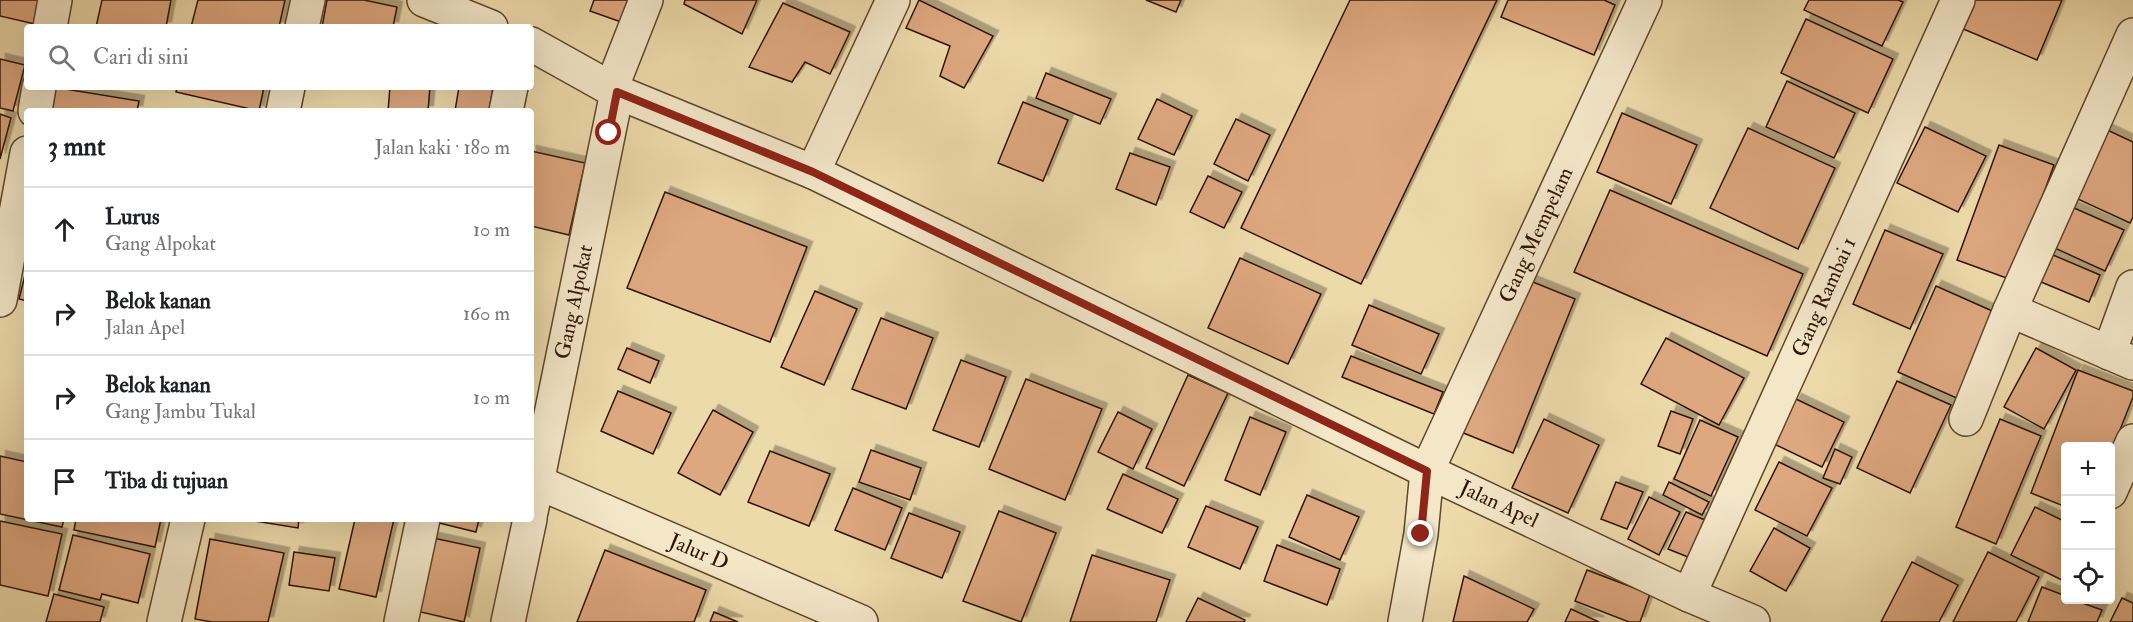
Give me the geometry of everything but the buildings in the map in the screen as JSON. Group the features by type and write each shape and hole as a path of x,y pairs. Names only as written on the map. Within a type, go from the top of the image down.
{"street":[{"path":"51,24 55,0"},
{"path":"303,24 308,0"},
{"path":"424,0 484,24"},
{"name":"Gang Alpokat","path":"534,497 614,90 646,0"},
{"path":"813,172 893,0"},
{"name":"Gang Mempelam","path":"1405,622 1421,534 1427,471 1645,0"},
{"name":"Gang Rambai 1","path":"1689,595 1958,0"},
{"path":"1966,419 2010,310 2133,35"},
{"name":"Jalan Apel","path":"534,46 614,90 813,172 1427,471 1689,595 1753,622"},
{"path":"36,108 38,90"},
{"path":"284,108 287,90"},
{"path":"507,108 510,90"},
{"path":"0,300 24,169"},
{"path":"2010,310 2121,358 2133,287"},
{"path":"2115,481 2133,441"},
{"name":"Jalur D","path":"534,497 861,622"},
{"path":"164,622 187,522"},
{"path":"402,622 422,522"},
{"path":"508,622 529,522"}],"route":[{"path":"609,133 617,92 813,172 1427,471 1421,534"}]}
